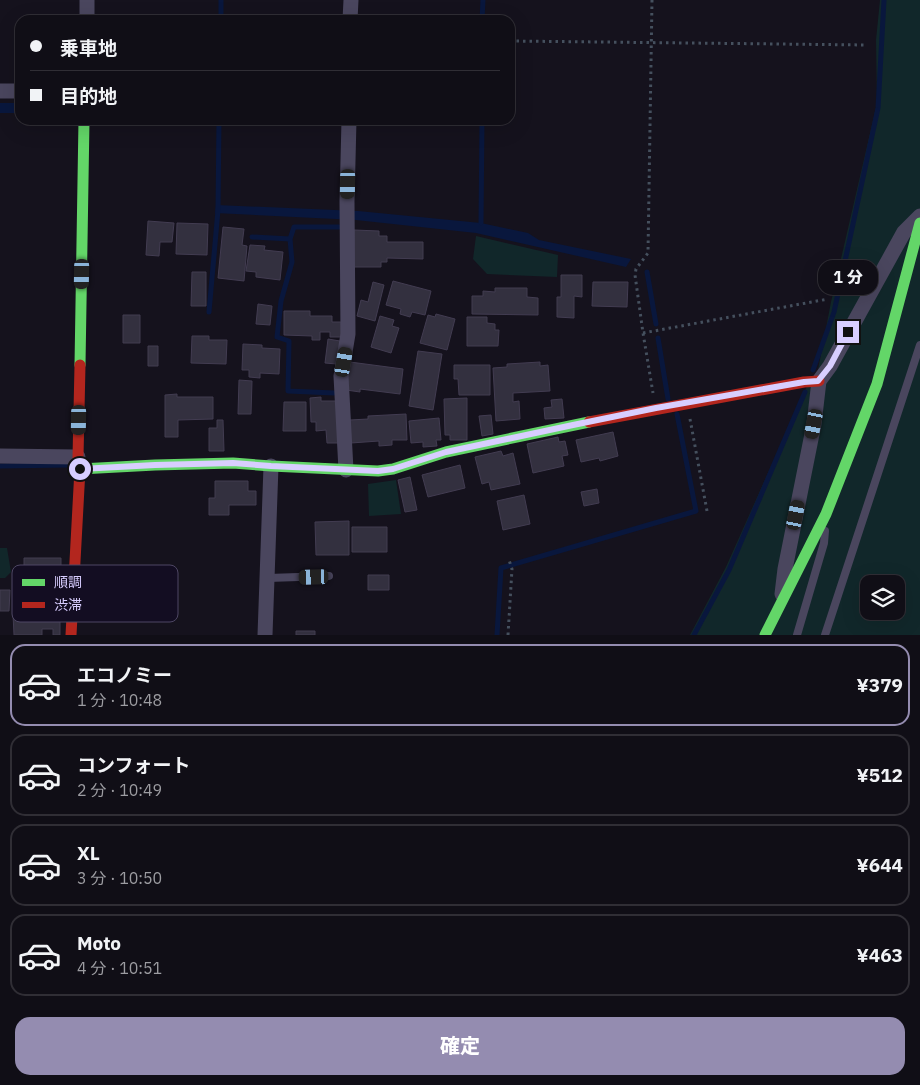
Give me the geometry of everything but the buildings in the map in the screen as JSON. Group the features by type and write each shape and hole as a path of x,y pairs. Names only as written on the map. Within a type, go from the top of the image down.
{"street":[{"path":"87,0 87,15"},
{"path":"350,15 351,0"},
{"path":"0,91 15,91"},
{"path":"74,565 79,463 84,125"},
{"path":"346,470 341,376 348,334 347,200 349,125"},
{"path":"782,603 785,569 814,424 818,381 834,357 904,232 920,216"},
{"path":"765,635 826,514 877,384 920,223"},
{"path":"0,456 79,463 155,465 233,463 378,471 393,469 446,452 656,408 818,381"},
{"path":"265,635 271,466"},
{"path":"71,635 72,622"}],"lane":[{"path":"825,635 920,345"},
{"path":"797,635 824,543 826,514"},
{"path":"268,578 330,576"}],"path":[{"path":"652,0 648,253 636,269 635,275 656,408"},
{"path":"515,41 867,45"},
{"path":"643,333 828,299"},
{"path":"687,404 707,512"},
{"path":"508,635 512,570 509,560"}],"green space":[{"path":"880,0 920,0 920,635 690,635 726,567 805,390 818,370 831,302 877,103 876,40"},
{"path":"476,236 558,255 557,277 487,274 473,259"},
{"path":"396,480 401,514 369,516 368,484"},
{"path":"0,548 7,548 11,572 5,578 0,578"}],"water":[{"path":"0,103 15,103 15,113 0,113"},
{"path":"216,205 358,211 481,223 528,233 539,240 631,259 626,267 476,233 356,220 215,213"}],"waterway":[{"path":"221,0 221,15"},
{"path":"482,15 483,0"},
{"path":"813,370 834,312 878,108 884,0"},
{"path":"209,312 218,210 219,125"},
{"path":"481,223 482,125"},
{"path":"334,393 288,391 289,341 277,337 281,301 292,262 290,239 294,227 339,227"},
{"path":"252,237 290,239"},
{"path":"647,272 656,324"},
{"path":"658,338 668,399"},
{"path":"694,635 729,570 805,392"},
{"path":"497,635 501,568 696,511 677,414"},
{"path":"0,466 68,465"}],"traffic: fast":[{"path":"80,365 84,125"},
{"path":"765,635 826,514 877,384 920,223"},
{"path":"80,469 233,463 378,471 393,469 446,452 589,422"}],"traffic: jam":[{"path":"75,565 80,469 78,457 80,365"},
{"path":"589,422 804,382 819,381"},
{"path":"71,635 72,622"}],"route":[{"path":"80,469 233,463 378,471 393,469 446,452 573,425 656,408 818,381 830,366 848,332"}]}
